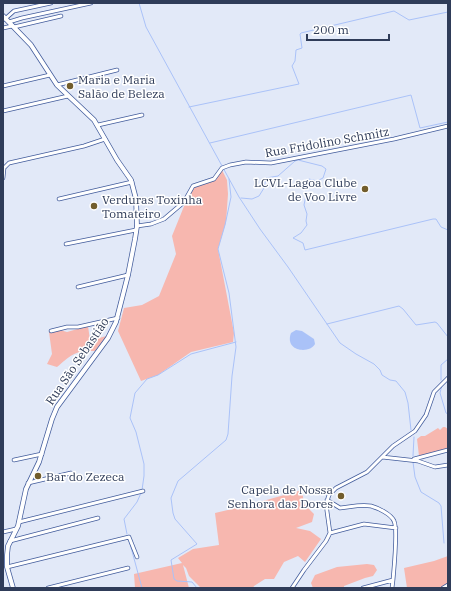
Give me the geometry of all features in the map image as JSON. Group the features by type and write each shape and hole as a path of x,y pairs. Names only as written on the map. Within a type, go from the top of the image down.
{"main road":[{"name":"Rua São Sebastião","path":"9,22 34,49 57,85 88,113 98,125 117,162 132,182 136,199 136,228 118,318 108,338 57,407 52,419 42,454 24,495 19,522 7,550 7,567 13,588"}],"street":[{"path":"3,28 9,22 14,11 51,3"},
{"path":"9,22 90,3"},
{"path":"9,22 61,16"},
{"path":"57,85 117,70"},
{"path":"3,86 50,75"},
{"path":"3,111 68,96"},
{"path":"98,125 142,115"},
{"name":"Rua Fridolino Schmitz","path":"66,244 136,228 164,219 185,201 193,186 214,179 224,167 246,162 269,163 388,140 448,126"},
{"path":"3,178 4,168 8,164 84,146 105,139"},
{"path":"59,199 132,182"},
{"path":"99,280 128,274"},
{"path":"78,287 128,274"},
{"path":"51,331 67,327 78,327 118,318"},
{"path":"292,588 326,541 330,533 327,500 336,488 365,474 393,446 412,435 426,415 434,392 448,378"},
{"path":"412,460 448,450"},
{"path":"14,460 42,454"},
{"path":"382,456 418,461 435,467 448,465"},
{"path":"28,483 71,473"},
{"path":"19,522 143,491"},
{"path":"327,500 340,508 361,505 377,508 392,518 396,528 392,588"},
{"path":"10,540 98,518"},
{"path":"330,533 364,524 396,528"},
{"path":"3,532 16,529"},
{"path":"7,567 129,537 137,557"},
{"path":"48,588 128,568"},
{"path":"363,588 393,580"},
{"path":"443,588 448,585"}],"shaded area":[{"path":"222,170 227,180 228,194 226,222 218,249 234,333 233,342 191,352 158,375 141,381 118,331 124,308 142,305 159,296 176,254 172,236 191,189 193,186 211,180"},
{"path":"88,326 90,340 107,336 95,351 78,352 66,359 57,367 47,364 52,354 49,332 60,330 67,332"},
{"path":"443,427 448,429 448,449 419,456 417,439 438,428 440,430"},
{"path":"302,490 304,504 314,514 312,522 296,528 310,531 321,539 305,562 298,556 284,562 274,579 265,579 253,588 201,588 189,576 183,565 189,588 135,588 134,574 182,563 178,558 193,549 219,545 215,513"},
{"path":"448,556 448,588 407,588 404,568"},
{"path":"367,564 374,565 377,570 373,576 344,586 344,588 313,588 311,583 315,575 337,567"}],"water":[{"path":"296,330 302,331 314,339 315,344 308,349 303,350 294,347 291,344 290,339 291,333"}],"waterway":[{"path":"139,3 146,27 239,197 340,343 374,364 380,370 382,375 390,380 396,381 405,392 408,403 411,430"},
{"path":"189,107 299,84 292,66 295,61 296,50 302,48 301,33 394,11 409,20 448,12"},
{"path":"210,143 411,95 420,128 448,122"},
{"path":"241,198 252,199 259,196 264,188 266,178 278,176 298,160 322,166 326,169 323,178 317,181 309,179 306,182 304,205 307,214 307,225 301,233 293,238 303,243 305,250 433,219 436,219 441,227 448,230"},
{"path":"197,588 192,582 177,581 174,579 171,560 197,544 175,519 171,498 178,481 226,440 228,434 232,376 236,347 229,293 218,249 231,197 229,179"},
{"path":"327,324 399,306 416,325 435,322 448,337"},
{"path":"142,490 144,464 136,432 130,418 135,393 147,379 158,375 191,354 236,342"},
{"path":"441,380 441,365 448,359"},
{"path":"442,385 440,393 446,413 448,414"},
{"path":"413,456 414,437"},
{"path":"413,462 415,477 421,492 439,503 441,506 444,543"},
{"path":"127,534 124,519 137,502 141,493"},
{"path":"129,540 142,588"}],"place":[{"name":"Maria e Maria Salão de Beleza","path":"70,86"},
{"name":"LCVL-Lagoa Clube de Voo Livre","path":"365,189"},
{"name":"Verduras Toxinha Tomateiro","path":"94,206"},
{"name":"Bar do Zezeca","path":"38,476"},
{"name":"Capela de Nossa Senhora das Dores","path":"341,496"}]}
